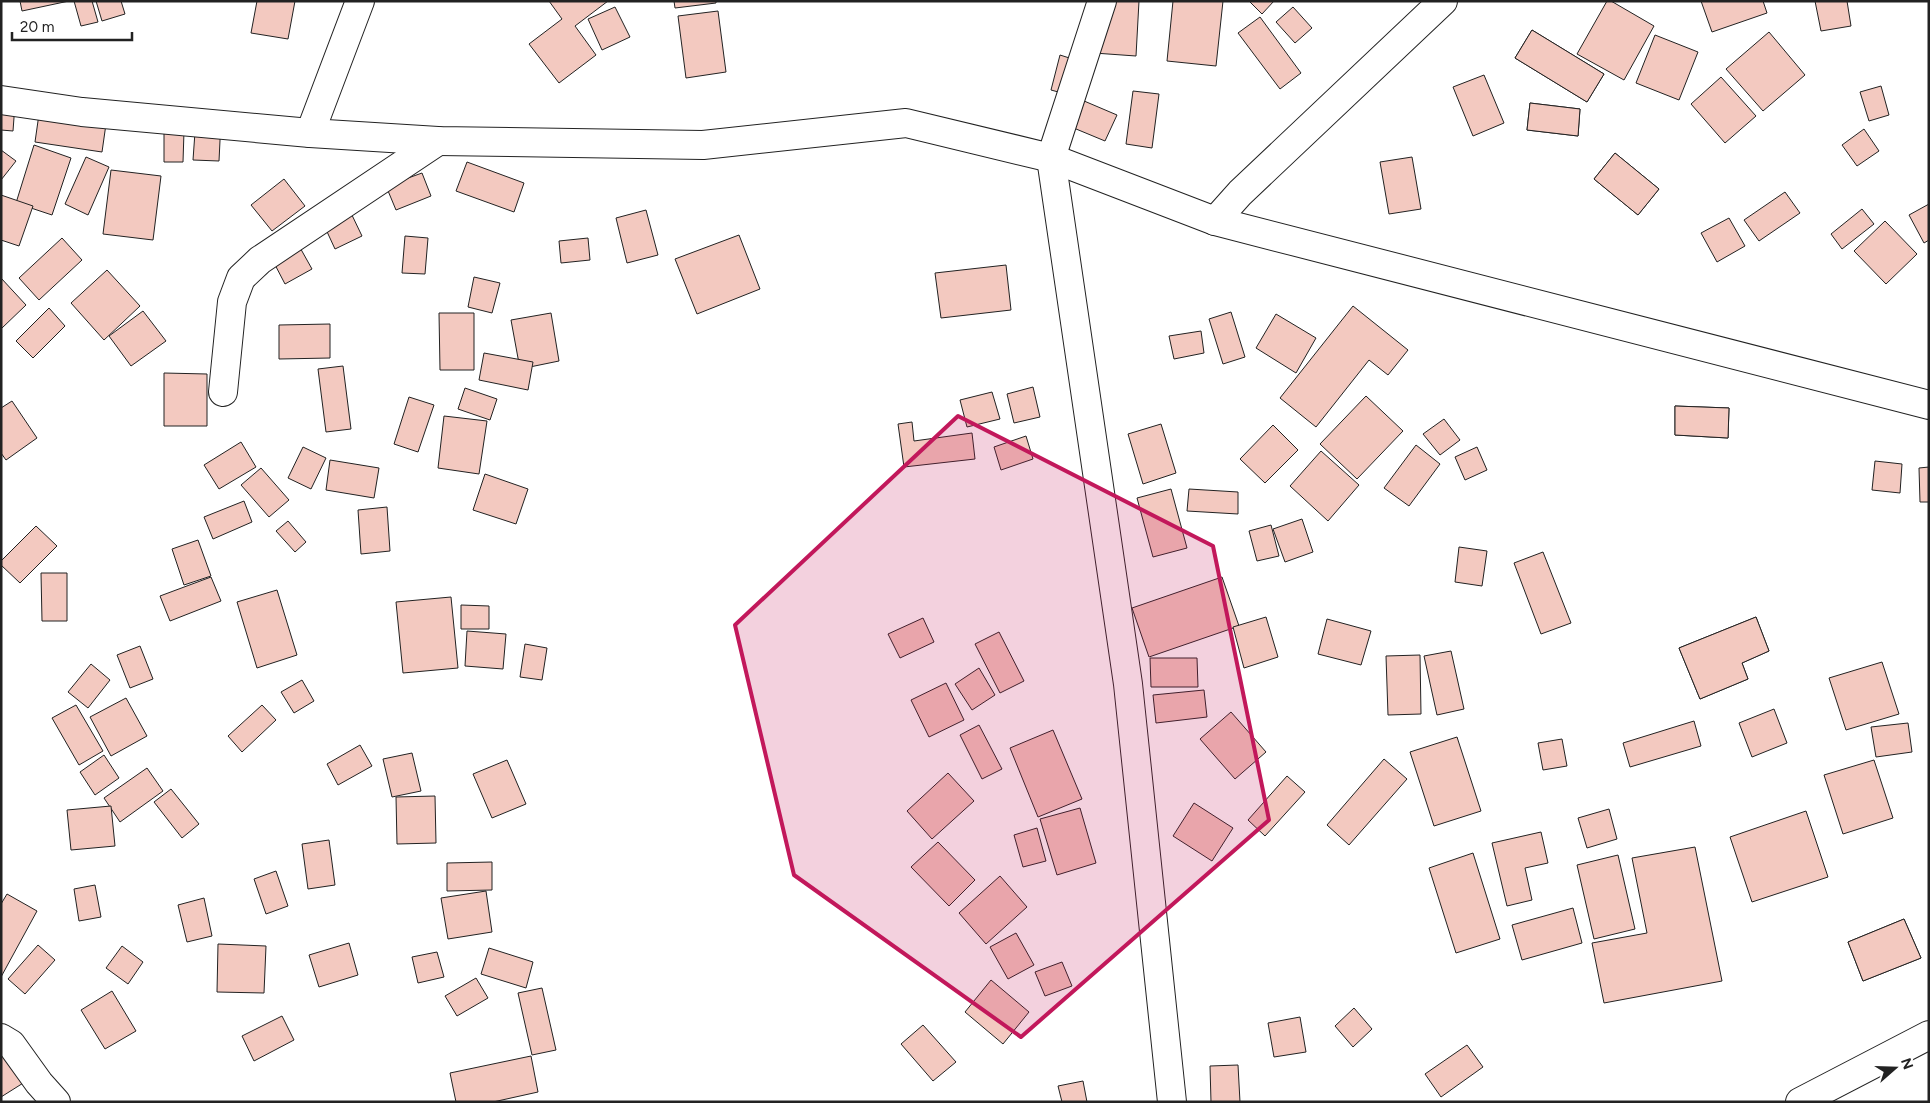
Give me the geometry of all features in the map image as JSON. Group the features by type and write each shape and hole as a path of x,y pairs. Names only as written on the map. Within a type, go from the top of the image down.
{"street":[{"path":"310,134 360,1"},
{"path":"1102,1 1051,158 1128,684 1172,1102"},
{"path":"1215,221 1240,193 1443,1"},
{"path":"1,100 82,112 310,134 438,141 703,145 906,123 1051,158 1215,221 1929,405"},
{"path":"223,392 232,302 241,278 260,260 438,141"},
{"path":"1800,1102 1929,1035"},
{"path":"1,1038 11,1044 39,1083 56,1102"}],"highlighted area":[{"path":"958,416 1213,546 1269,820 1021,1037 794,875 735,625"}],"building":[{"path":"20,1 69,1 22,11"},
{"path":"74,1 92,1 98,22 81,26"},
{"path":"96,1 121,1 125,14 102,21"},
{"path":"257,1 295,1 288,39 251,33"},
{"path":"549,1 608,1 575,26 596,55 559,83 529,44 562,19"},
{"path":"674,1 716,1 716,3 675,8"},
{"path":"1107,1 1139,1 1136,56 1080,52"},
{"path":"1173,1 1223,1 1216,66 1167,61"},
{"path":"1249,1 1274,1 1262,14"},
{"path":"1607,1 1611,1 1654,26 1624,80 1577,54"},
{"path":"1701,1 1763,1 1767,13 1712,32"},
{"path":"1815,1 1847,1 1851,26 1821,31"},
{"path":"615,7 630,37 602,50 588,19"},
{"path":"1293,7 1312,28 1295,43 1276,22"},
{"path":"718,11 726,72 686,78 678,16"},
{"path":"1260,17 1301,73 1280,89 1238,33"},
{"path":"1532,30 1604,74 1587,102 1515,58"},
{"path":"1532,30 1604,74 1587,102 1515,58"},
{"path":"1769,32 1805,75 1763,111 1726,69"},
{"path":"1655,35 1698,52 1679,100 1636,83"},
{"path":"1060,55 1082,62 1073,96 1051,90"},
{"path":"1484,75 1504,123 1473,136 1453,87"},
{"path":"1721,77 1756,116 1725,143 1691,104"},
{"path":"1881,86 1889,115 1869,121 1860,92"},
{"path":"1133,91 1159,94 1152,148 1126,144"},
{"path":"1063,92 1117,115 1105,141 1052,119"},
{"path":"1,103 15,104 13,131 1,130"},
{"path":"1530,103 1580,109 1578,136 1527,130"},
{"path":"1530,103 1580,109 1578,136 1527,130"},
{"path":"40,107 107,117 102,152 35,142"},
{"path":"196,118 221,120 219,161 193,160"},
{"path":"1864,129 1879,151 1857,166 1842,145"},
{"path":"164,130 184,131 183,162 164,162"},
{"path":"34,145 71,158 52,215 16,203"},
{"path":"1,150 16,161 1,180"},
{"path":"1615,153 1659,189 1638,215 1594,179"},
{"path":"1615,153 1659,189 1638,215 1594,179"},
{"path":"86,157 109,167 88,215 65,204"},
{"path":"1412,157 1421,209 1389,214 1380,162"},
{"path":"467,162 524,183 514,212 456,191"},
{"path":"111,170 161,176 153,240 103,234"},
{"path":"422,173 431,196 396,210 386,186"},
{"path":"284,179 305,206 272,231 251,205"},
{"path":"1785,192 1800,213 1759,241 1744,220"},
{"path":"1,195 33,206 19,246 1,240"},
{"path":"1929,204 1929,240 1924,243 1909,215"},
{"path":"1862,209 1874,224 1842,249 1831,234"},
{"path":"646,210 658,255 627,263 616,218"},
{"path":"350,211 362,236 335,249 323,223"},
{"path":"1729,218 1745,246 1717,262 1701,233"},
{"path":"1885,221 1917,254 1886,284 1854,251"},
{"path":"739,235 760,289 697,314 675,259"},
{"path":"405,236 428,238 425,274 402,273"},
{"path":"62,238 82,260 39,300 19,278"},
{"path":"588,238 590,260 561,263 559,241"},
{"path":"298,244 312,269 285,284 272,259"},
{"path":"1006,265 1011,310 941,318 935,273"},
{"path":"107,270 140,306 104,340 71,303"},
{"path":"474,277 500,283 492,313 468,307"},
{"path":"1,278 26,305 2,328 1,328"},
{"path":"1353,306 1408,350 1388,375 1369,360 1316,427 1280,398"},
{"path":"49,308 65,326 33,358 16,341"},
{"path":"143,311 166,341 131,366 109,336"},
{"path":"1231,312 1245,357 1223,364 1209,319"},
{"path":"439,313 474,313 474,370 440,370"},
{"path":"551,313 559,361 520,369 511,320"},
{"path":"1276,314 1316,338 1296,373 1256,348"},
{"path":"330,324 330,358 279,359 279,325"},
{"path":"1201,331 1204,353 1174,359 1169,336"},
{"path":"484,353 533,362 528,390 479,380"},
{"path":"343,366 351,429 326,432 318,369"},
{"path":"164,373 207,374 207,426 164,426"},
{"path":"1033,387 1040,417 1014,423 1007,394"},
{"path":"465,388 497,399 490,420 458,409"},
{"path":"992,392 1000,419 967,427 960,400"},
{"path":"1366,396 1403,431 1357,479 1320,444"},
{"path":"409,397 434,405 418,452 394,444"},
{"path":"12,401 37,438 6,460 1,453 1,408"},
{"path":"1675,406 1729,408 1728,438 1675,435"},
{"path":"1675,406 1729,408 1728,438 1675,435"},
{"path":"444,416 487,421 479,474 438,468"},
{"path":"1444,419 1460,440 1440,455 1423,434"},
{"path":"912,422 914,441 972,433 975,459 904,467 898,424"},
{"path":"1161,424 1176,473 1143,484 1128,434"},
{"path":"1273,425 1298,450 1265,483 1240,459"},
{"path":"1026,436 1033,459 1001,470 994,447"},
{"path":"241,442 256,467 219,489 204,465"},
{"path":"1416,445 1440,464 1409,506 1384,488"},
{"path":"303,447 326,458 311,489 288,478"},
{"path":"1477,447 1487,470 1465,480 1455,457"},
{"path":"1321,451 1359,485 1328,521 1290,486"},
{"path":"330,460 379,468 374,498 326,490"},
{"path":"1875,461 1902,464 1900,493 1872,490"},
{"path":"1929,467 1929,502 1920,502 1919,468"},
{"path":"261,468 289,500 269,517 241,485"},
{"path":"485,474 528,489 516,524 473,510"},
{"path":"1171,489 1187,548 1153,557 1137,498"},
{"path":"1189,489 1238,492 1238,514 1187,511"},
{"path":"244,501 252,522 213,539 204,517"},
{"path":"387,507 390,551 361,554 358,510"},
{"path":"1302,519 1313,552 1285,562 1273,529"},
{"path":"288,521 306,542 295,552 276,531"},
{"path":"1271,525 1279,556 1257,561 1249,531"},
{"path":"36,526 57,546 20,583 1,565 1,561"},
{"path":"198,540 211,576 184,585 172,549"},
{"path":"1459,547 1487,551 1482,586 1455,582"},
{"path":"1543,552 1571,623 1541,634 1514,563"},
{"path":"41,573 67,573 67,621 42,621"},
{"path":"211,577 221,601 170,621 160,596"},
{"path":"1222,577 1239,626 1149,657 1132,608"},
{"path":"277,590 297,655 257,668 237,602"},
{"path":"451,597 458,668 403,673 396,602"},
{"path":"461,605 489,606 489,629 461,629"},
{"path":"1266,617 1278,657 1244,668 1233,627"},
{"path":"1756,617 1769,651 1742,663 1748,679 1700,699 1679,648"},
{"path":"1756,617 1769,651 1742,663 1748,679 1700,699 1679,648"},
{"path":"923,618 934,642 900,658 888,634"},
{"path":"1327,619 1371,631 1361,665 1318,654"},
{"path":"467,631 506,634 503,669 465,666"},
{"path":"999,632 1024,681 1000,693 975,644"},
{"path":"525,644 547,648 542,680 520,677"},
{"path":"140,646 153,679 130,688 117,655"},
{"path":"1451,651 1464,709 1437,715 1424,656"},
{"path":"1420,655 1421,714 1388,715 1386,656"},
{"path":"1150,658 1197,658 1198,687 1151,687"},
{"path":"1882,662 1899,714 1846,730 1829,678"},
{"path":"91,664 110,680 88,708 68,692"},
{"path":"979,668 995,695 972,710 955,684"},
{"path":"302,680 314,701 294,713 281,692"},
{"path":"946,683 964,720 929,737 911,700"},
{"path":"1204,690 1207,717 1156,723 1153,695"},
{"path":"126,698 147,736 111,756 90,717"},
{"path":"76,705 103,751 79,765 52,718"},
{"path":"262,705 276,720 242,752 228,736"},
{"path":"1774,709 1787,743 1752,757 1739,723"},
{"path":"1231,712 1266,752 1235,779 1200,739"},
{"path":"1694,721 1701,746 1630,767 1623,743"},
{"path":"1908,723 1912,752 1876,757 1871,727"},
{"path":"979,725 1002,769 982,779 960,735"},
{"path":"1053,730 1082,799 1038,817 1010,748"},
{"path":"1457,737 1481,811 1434,826 1410,752"},
{"path":"1562,739 1567,766 1543,770 1538,743"},
{"path":"360,745 372,766 338,785 327,764"},
{"path":"412,753 421,791 392,797 383,759"},
{"path":"104,755 119,778 95,795 80,772"},
{"path":"1384,759 1407,779 1349,845 1327,825"},
{"path":"507,760 526,804 492,818 473,774"},
{"path":"1874,760 1893,818 1843,834 1824,775"},
{"path":"147,768 163,791 120,822 104,798"},
{"path":"948,773 974,801 932,839 907,811"},
{"path":"1287,776 1305,792 1265,836 1248,820"},
{"path":"171,789 199,824 182,838 154,802"},
{"path":"435,796 436,843 397,844 396,797"},
{"path":"1194,803 1233,828 1212,861 1173,836"},
{"path":"111,806 115,846 71,850 67,810"},
{"path":"1080,808 1096,863 1057,875 1040,819"},
{"path":"1609,809 1617,839 1587,848 1578,818"},
{"path":"1806,811 1828,877 1752,902 1730,837"},
{"path":"1037,828 1046,861 1023,867 1014,835"},
{"path":"1541,832 1548,863 1525,868 1532,900 1507,906 1492,843"},
{"path":"329,840 335,885 308,889 302,844"},
{"path":"938,842 975,880 949,906 911,867"},
{"path":"1695,847 1722,981 1604,1003 1592,943 1647,933 1632,858"},
{"path":"1473,853 1500,939 1456,953 1429,868"},
{"path":"1618,855 1635,929 1594,939 1577,865"},
{"path":"492,862 492,890 447,891 447,863"},
{"path":"276,871 288,906 266,914 254,879"},
{"path":"1000,876 1027,907 986,944 959,913"},
{"path":"95,885 101,917 79,921 74,889"},
{"path":"486,891 492,932 448,939 441,898"},
{"path":"7,894 37,911 1,977 1,904"},
{"path":"204,898 212,936 187,942 178,905"},
{"path":"1573,908 1582,943 1522,960 1512,925"},
{"path":"1904,919 1921,958 1863,981 1848,942"},
{"path":"1904,919 1921,958 1863,981 1848,942"},
{"path":"1016,933 1034,965 1008,979 990,947"},
{"path":"349,943 358,975 319,987 309,955"},
{"path":"218,944 266,946 264,993 217,992"},
{"path":"38,945 55,960 25,994 8,979"},
{"path":"122,946 143,962 128,984 106,968"},
{"path":"489,948 533,962 526,988 481,974"},
{"path":"437,952 444,977 418,983 412,957"},
{"path":"1062,962 1072,986 1045,996 1035,972"},
{"path":"476,978 488,998 457,1016 445,996"},
{"path":"991,980 1029,1012 1003,1044 965,1012"},
{"path":"542,988 556,1050 532,1055 518,993"},
{"path":"112,991 136,1031 105,1049 81,1010"},
{"path":"1354,1008 1372,1029 1353,1047 1335,1026"},
{"path":"282,1016 294,1040 254,1061 242,1036"},
{"path":"1300,1017 1306,1052 1274,1057 1268,1023"},
{"path":"923,1025 956,1062 933,1081 901,1044"},
{"path":"1,1040 28,1080 1,1097"},
{"path":"1467,1045 1483,1067 1441,1097 1425,1074"},
{"path":"531,1056 538,1092 493,1102 456,1102 450,1073"},
{"path":"1238,1065 1240,1102 1211,1102 1210,1066"},
{"path":"1083,1081 1087,1102 1062,1102 1058,1086"}]}
